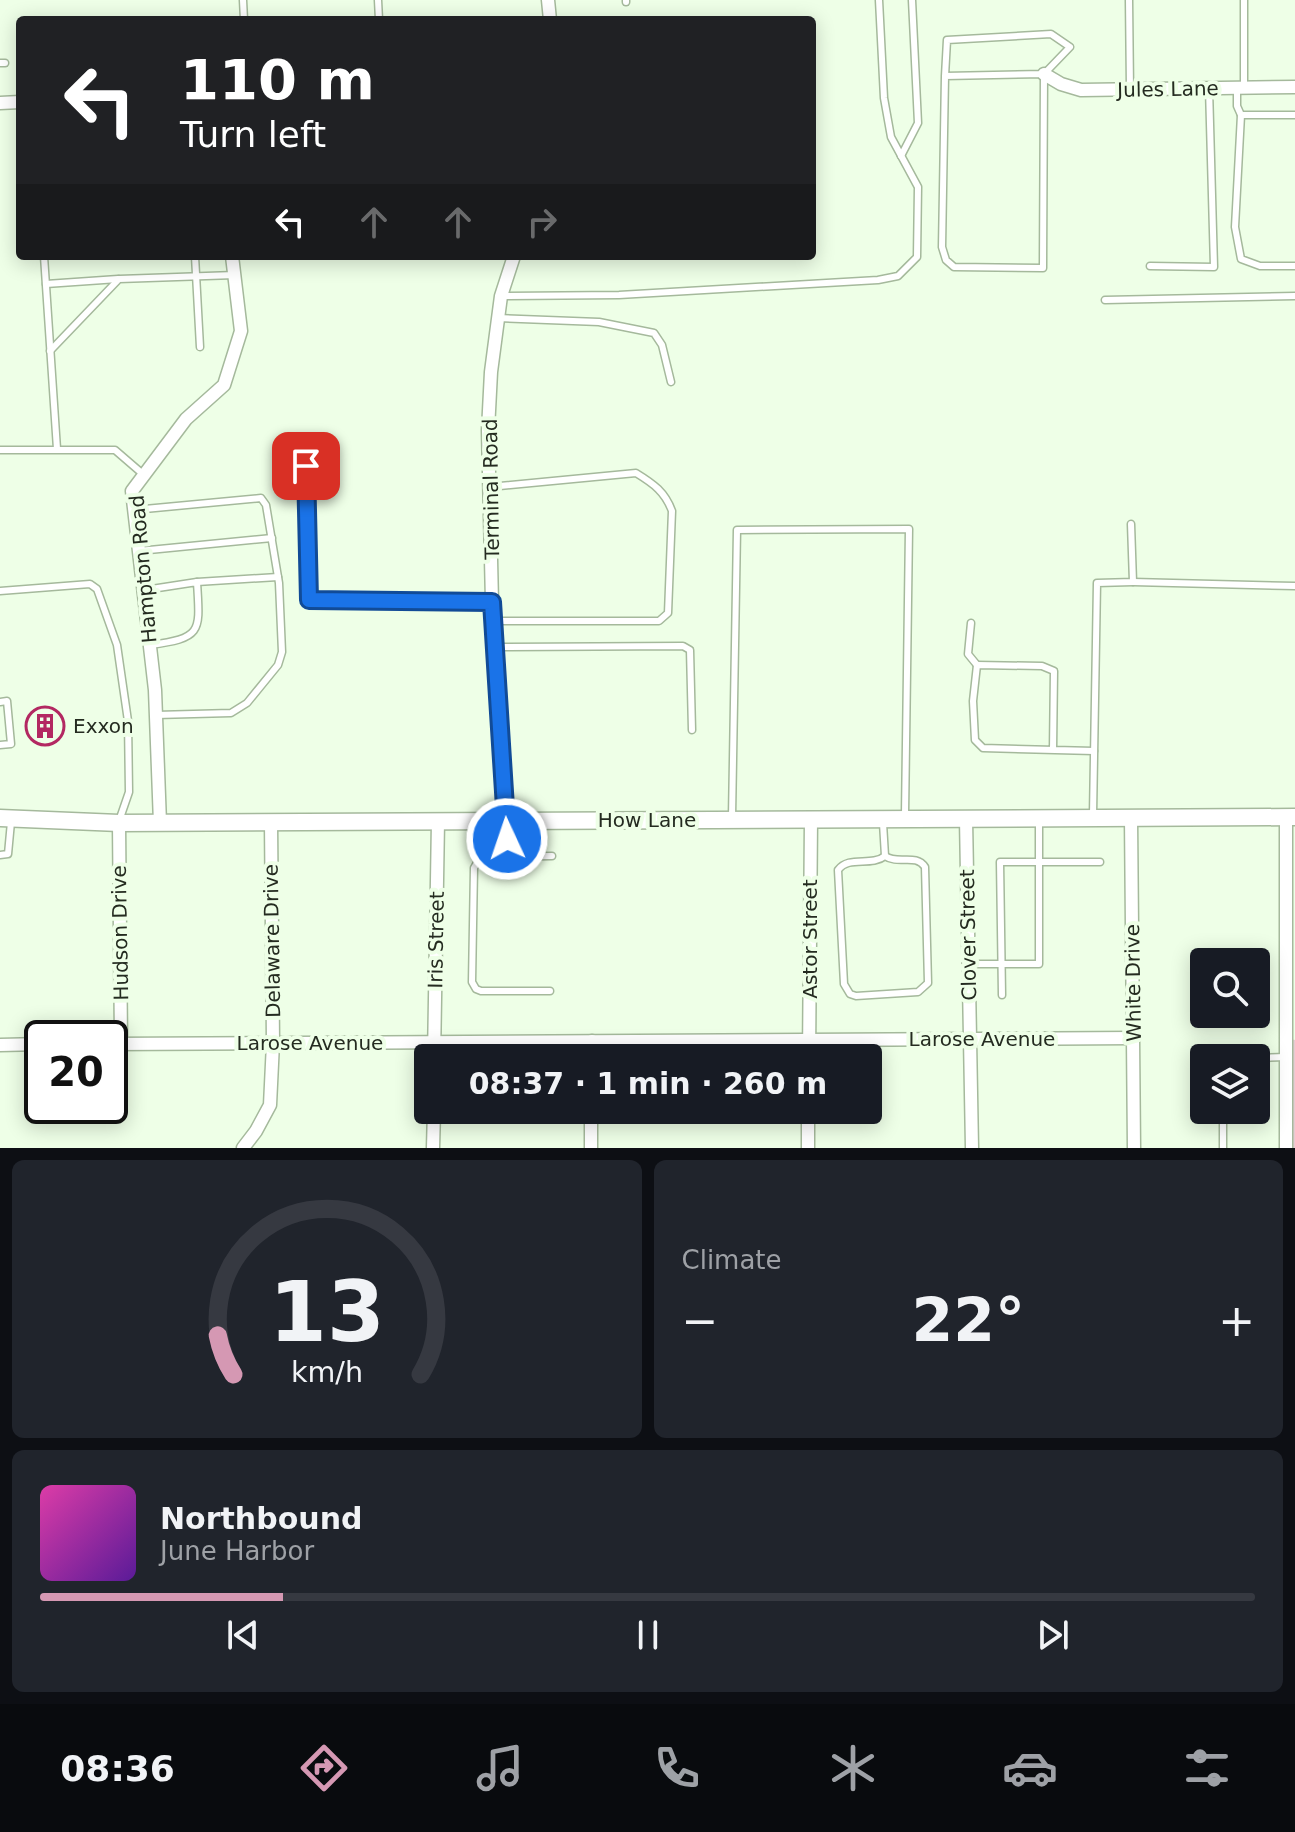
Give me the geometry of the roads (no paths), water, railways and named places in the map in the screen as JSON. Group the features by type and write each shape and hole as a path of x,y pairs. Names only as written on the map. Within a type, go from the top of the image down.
{"main road":[{"name":"How Lane","path":"6,818 160,823 1290,817"}],"street":[{"name":"Jules Lane","path":"1044,74 1061,84 1081,90 1295,87"},
{"name":"Hampton Road","path":"160,823 156,715 132,491 186,419 224,385 241,331 233,260"},
{"name":"Terminal Road","path":"506,821 492,602 488,430 501,296 513,260"},
{"path":"1286,1148 1290,817"},
{"name":"White Drive","path":"1131,818 1134,1148"},
{"name":"Astor Street","path":"809,1044 811,819"},
{"name":"Clover Street","path":"966,819 972,1148"},
{"name":"Iris Street","path":"435,1042 438,821"},
{"name":"Delaware Drive","path":"243,1148 270,1105 273,1043 271,822"},
{"name":"Hudson Drive","path":"116,1020 119,823"},
{"name":"Larose Avenue","path":"128,1044 1134,1038"},
{"path":"0,1045 24,1044"},
{"path":"433,1148 434,1124"},
{"path":"591,1124 591,1148"},
{"path":"808,1124 808,1148"}],"lane":[{"path":"501,296 619,295 878,280 898,276 917,257 918,187 891,137 884,98 879,0"},
{"path":"901,157 918,123 912,0"},
{"path":"1129,0 1130,89"},
{"path":"1244,0 1237,106 1241,115 1235,227 1241,259 1260,266 1295,266"},
{"path":"1051,34 1070,47 1044,74 1043,268 954,267 946,260 942,247 947,40 1051,34"},
{"path":"945,76 1044,74"},
{"path":"1150,266 1214,267 1209,88"},
{"path":"1241,115 1295,115"},
{"path":"44,260 57,449"},
{"path":"195,260 200,347"},
{"path":"46,284 235,275"},
{"path":"50,351 119,279"},
{"path":"1105,300 1295,296"},
{"path":"498,318 599,322 654,333 662,345 671,382"},
{"path":"0,450 115,450 144,475"},
{"path":"306,466 309,600 492,602"},
{"path":"490,487 636,473 655,484 667,498 672,511 668,613 659,621 494,621"},
{"path":"134,510 261,498 266,505 278,577 282,652 278,665 247,703 231,713 156,715"},
{"path":"1131,524 1133,582"},
{"path":"732,820 737,530 909,529 905,819"},
{"path":"139,551 272,538"},
{"path":"143,590 197,582 278,577"},
{"path":"150,645 180,641 192,635 199,620 197,582"},
{"path":"1093,818 1097,583 1295,586"},
{"path":"0,591 90,584 97,589 117,645 128,721 129,792 119,823"},
{"path":"971,623 968,654 977,665 973,701 975,740 983,748 1094,751"},
{"path":"495,647 683,646 690,650 692,730"},
{"path":"977,665 1042,666 1054,671 1053,750"},
{"path":"0,702 7,701 11,744 0,745"},
{"path":"0,855 8,854 6,818"},
{"path":"968,964 1039,964 1039,818"},
{"path":"883,819 885,856"},
{"path":"506,821 507,857"},
{"path":"550,991 481,991 472,982 474,868 478,861 486,857 552,856"},
{"path":"885,856 892,860 916,859 925,867 928,983 918,992 856,996 850,994 844,984 838,870 846,863 879,860 885,856"},
{"path":"1002,995 1000,862 1100,862"},
{"path":"1270,1058 1286,1057"},
{"path":"1223,1124 1223,1148"}],"place":[{"name":"Exxon","path":"45,726"}]}
